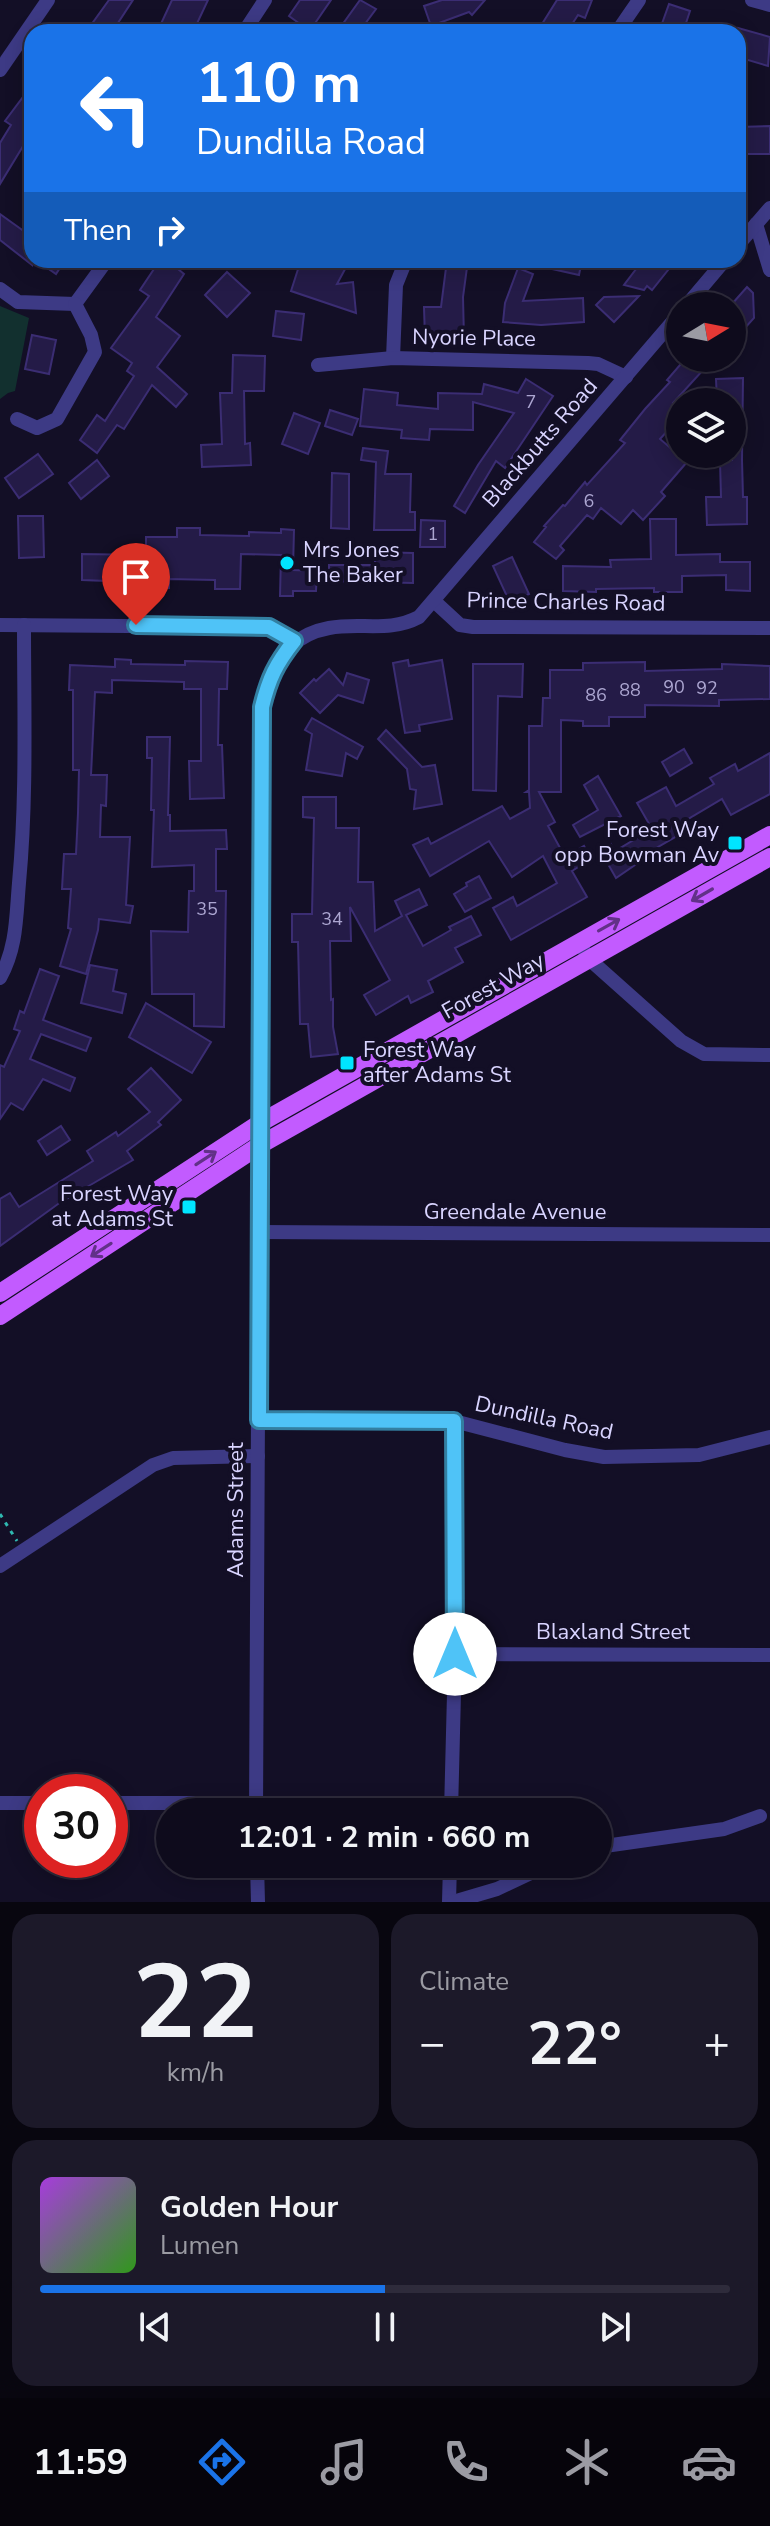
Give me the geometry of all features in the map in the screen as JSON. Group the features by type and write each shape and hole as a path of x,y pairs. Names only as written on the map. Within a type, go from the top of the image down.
{"main road":[{"name":"Forest Way","path":"0,1293 260,1123 770,835"},
{"name":"Forest Way","path":"0,1316 260,1145 770,857"}],"street":[{"path":"32,24 48,0"},
{"path":"249,24 265,0"},
{"path":"622,24 639,0"},
{"path":"752,0 770,5"},
{"path":"0,70 24,35"},
{"path":"746,236 770,208"},
{"path":"756,224 770,270"},
{"path":"75,304 101,268"},
{"path":"393,358 396,285 403,268"},
{"path":"698,292 718,268"},
{"path":"0,289 18,302 75,304"},
{"path":"17,419 37,428 57,419 95,352 91,335 75,304"},
{"name":"Blackbutts Road","path":"434,601 666,330"},
{"name":"Nyorie Place","path":"318,365 393,358 588,363 598,364 626,377"},
{"name":"Prince Charles Road","path":"294,641 327,628 404,624 419,617 434,601 460,625 473,627 770,628"},
{"path":"0,625 269,627 294,641"},
{"path":"0,978 9,961 16,934 22,854 25,793 24,625"},
{"name":"Adams Street","path":"256,1798 262,707 276,664 294,641"},
{"path":"579,943 589,959 681,1041 704,1054 770,1055"},
{"name":"Greendale Avenue","path":"260,1232 770,1235"},
{"name":"Dundilla Road","path":"259,1420 454,1421 604,1457 699,1455 770,1437"},
{"path":"451,1798 455,1654 454,1421"},
{"path":"0,1566 153,1465 173,1458 258,1456"},
{"name":"Blaxland Street","path":"455,1654 770,1655"},
{"path":"0,1803 24,1803"},
{"path":"128,1803 156,1804"},
{"path":"612,1845 724,1829 760,1816"},
{"path":"257,1878 258,1902"},
{"path":"450,1878 451,1902 497,1889 520,1878"}],"path":[{"path":"0,1514 23,1551"}],"green space":[{"path":"0,306 29,318 15,391 0,399"}],"building":[{"path":"109,0 133,0 117,24 92,24"},
{"path":"172,0 208,0 197,24 161,24"},
{"path":"300,0 331,0 314,24 300,24 289,16"},
{"path":"360,0 376,9 365,24 343,24"},
{"path":"442,0 485,0 472,15 469,12 436,24 430,24 424,6"},
{"path":"557,0 592,0 585,18 578,15 572,24 542,24"},
{"path":"669,4 690,11 686,24 662,24"},
{"path":"746,30 770,37 768,66 746,59"},
{"path":"24,98 24,145 0,184 0,143 11,125 5,121"},
{"path":"770,126 770,154 746,154 746,127"},
{"path":"0,214 24,231 24,259 0,240"},
{"path":"155,268 179,268 184,274 156,317 180,336 157,367 187,394 176,407 152,385 124,429 117,425 97,453 80,440 97,415 105,421 134,376 127,371 132,363 111,348 149,296 140,290"},
{"path":"298,268 346,268 337,284 353,282 356,313 291,291"},
{"path":"446,268 467,268 463,297 464,339 425,339 424,307 441,307"},
{"path":"518,268 533,274 523,301 583,298 584,322 541,325 503,322 505,303"},
{"path":"548,268 580,268 579,275"},
{"path":"637,268 670,268 652,290 647,286 644,290 624,285"},
{"path":"227,272 250,293 227,317 205,295"},
{"path":"747,287 753,293 754,318 746,327 746,292 743,292"},
{"path":"639,296 614,322 596,305 604,297"},
{"path":"276,311 304,314 301,340 273,336"},
{"path":"32,335 56,340 49,374 25,369"},
{"path":"233,355 265,356 264,391 244,391 245,444 250,443 251,465 202,467 201,445 222,444 220,393 232,393"},
{"path":"674,372 701,372 687,388 666,388 666,432 660,439 666,444 666,468 682,468 661,492 665,496 643,520 633,510 621,524 601,508 593,519 587,515 560,546 564,550 556,559 534,542 563,505 585,482 587,485 625,443 620,440 670,382 667,380"},
{"path":"743,378 743,388 716,388 716,379"},
{"path":"526,379 553,396 505,468 496,461 465,513 454,506 514,413 473,402 473,430 430,429 429,440 401,438 402,430 360,426 364,389 398,393 397,405 438,409 438,393 482,394 484,384 518,393"},
{"path":"330,410 358,419 352,435 325,426"},
{"path":"294,413 320,423 308,454 282,444"},
{"path":"363,448 388,451 385,474 411,474 410,512 415,512 415,530 374,530 376,462 361,460"},
{"path":"38,454 53,474 19,498 5,478"},
{"path":"97,460 109,476 81,499 69,483"},
{"path":"720,468 742,468 747,524 707,525 706,497 721,497"},
{"path":"332,473 349,474 349,529 331,528"},
{"path":"18,516 43,516 44,557 19,558"},
{"path":"650,519 676,519 676,555 720,554 720,562 750,562 750,591 726,590 726,575 682,576 682,592 654,592 654,588 563,591 563,566 611,567 610,560 651,559"},
{"path":"421,520 445,521 445,547 420,547"},
{"path":"177,528 200,528 200,535 249,536 249,532 281,533 281,529 294,530 293,570 317,571 316,591 293,591 293,596 280,596 281,555 241,554 240,589 215,589 215,580 169,579 169,588 107,587 107,581 82,580 82,554 146,555 146,537 177,537"},
{"path":"375,552 413,553 413,583 329,581 329,565 375,565"},
{"path":"512,557 529,594 510,603 493,566"},
{"path":"115,659 131,660 131,664 228,662 227,689 219,689 218,745 222,745 224,798 190,799 189,761 201,761 201,689 184,689 184,682 112,680 112,693 95,692 91,775 107,775 106,806 101,805 100,837 130,837 126,905 133,906 130,923 99,919 86,974 60,966 71,929 68,928 71,889 62,889 64,854 76,854 78,813 79,770 73,770 70,665 115,667"},
{"path":"408,660 409,666 442,660 452,719 419,725 420,731 405,733 393,663"},
{"path":"645,662 645,671 722,669 722,664 770,666 770,699 719,700 719,706 645,705 645,717 609,717 609,726 583,726 583,721 561,720 561,792 539,792 555,822 548,826 565,857 584,846 591,859 572,871 587,897 511,940 493,908 513,897 517,906 557,883 543,856 512,877 489,841 430,876 413,845 428,838 431,844 502,806 510,819 530,808 529,792 526,792 529,790 529,726 542,726 543,698 550,698 550,670 583,670 583,663"},
{"path":"473,664 523,664 522,697 498,696 496,791 473,790"},
{"path":"329,669 343,685 347,673 369,680 363,703 338,695 320,713 300,693"},
{"path":"312,718 363,747 357,759 346,753 342,776 306,770 312,734 305,730"},
{"path":"386,730 422,767 435,765 442,804 414,809 416,790 410,789 407,769 378,739"},
{"path":"147,737 170,737 170,831 226,830 227,849 216,849 216,891 226,891 224,1027 194,1026 194,994 152,994 151,931 188,932 189,891 194,891 194,865 152,867 152,758 147,758"},
{"path":"684,749 692,763 670,776 662,762"},
{"path":"770,753 770,794 731,815 722,799 685,821 689,829 653,850 616,878 600,850 611,844 615,851 652,829 637,803 666,787 676,806 714,784 710,778 735,764 738,771"},
{"path":"598,776 621,816 580,837 573,825 598,810 584,785"},
{"path":"303,797 336,797 336,828 359,828 358,882 373,882 375,931 402,916 395,901 419,889 427,905 406,915 423,946 471,916 481,935 455,948 463,962 428,981 433,992 411,1003 408,996 376,1015 364,995 390,980 350,907 351,941 330,941 331,1000 338,1054 311,1057 308,1024 300,1024 298,942 292,942 292,914 312,914 314,818 303,817"},
{"path":"479,876 491,898 465,912 454,894"},
{"path":"90,965 117,970 113,991 126,994 122,1013 81,1003"},
{"path":"40,969 59,976 43,1020 91,1038 86,1051 41,1034 30,1059 75,1078 70,1091 43,1079 23,1110 11,1103 0,1119 0,1065 4,1067 20,1031 14,1029 20,1011 24,1013"},
{"path":"146,1003 211,1042 192,1073 129,1037"},
{"path":"151,1068 181,1100 158,1122 161,1125 127,1151 133,1160 58,1204 0,1246 0,1199 10,1193 19,1207 93,1161 87,1151 116,1132 118,1136 150,1112 128,1089"},
{"path":"61,1126 70,1140 47,1155 38,1141"}],"place":[{"name":"Mrs Jones The Baker","path":"287,563"},
{"name":"Forest Way opp Bowman Av","path":"735,843"},
{"name":"Forest Way after Adams St","path":"347,1063"},
{"name":"Forest Way at Adams St","path":"189,1207"}],"route":[{"path":"136,625 269,627 294,641 276,664 262,707 259,1420 454,1421 455,1654"}]}
